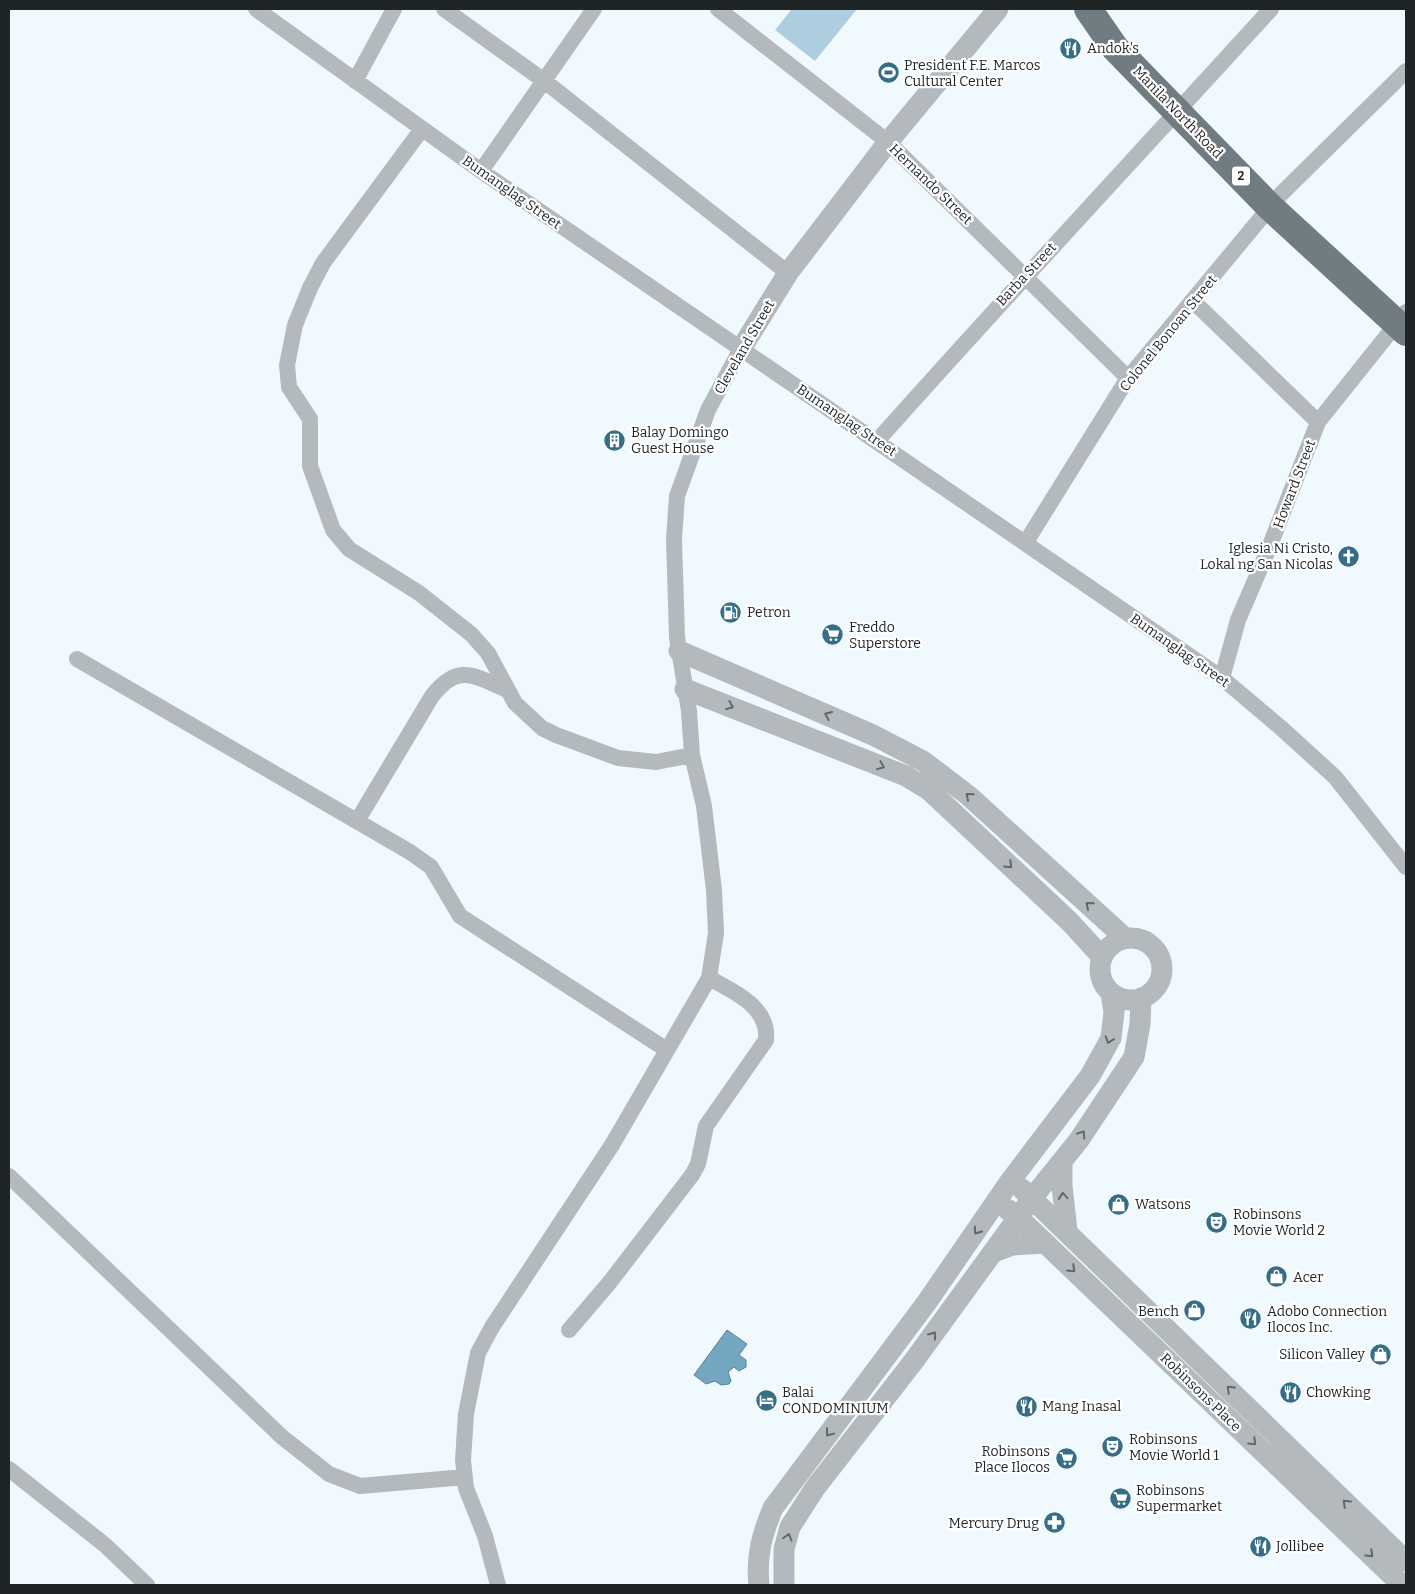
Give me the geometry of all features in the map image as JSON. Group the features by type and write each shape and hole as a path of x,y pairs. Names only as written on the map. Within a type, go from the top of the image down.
{"highway":[{"name":"Manila North Road","path":"1088,9 1115,48 1178,110 1270,207 1403,323"}],"street":[{"name":"Bumanglag Street","path":"256,9 481,171 1026,542 1222,678 1335,777 1406,867"},
{"path":"355,81 394,9"},
{"path":"444,9 543,80 788,273"},
{"path":"481,171 594,9"},
{"name":"Hernando Street","path":"718,9 888,142 1128,378"},
{"name":"Cleveland Street","path":"709,978 716,933 714,890 704,806 692,755 689,711 679,651 674,539 677,496 708,410 741,349 788,273 888,142 998,9"},
{"name":"Barba Street","path":"877,441 1024,275 1271,9"},
{"name":"Colonel Bonoan Street","path":"1026,542 1128,378 1194,302 1270,207 1406,71"},
{"path":"422,129 323,263 302,306 292,341 287,365 289,386 310,420 310,466 332,530 338,539 349,549 419,593 471,634 488,652 515,703 542,728 618,758 656,762 692,755"},
{"path":"1194,302 1318,422"},
{"name":"Howard Street","path":"1222,678 1238,620 1270,548 1318,422 1403,323"},
{"path":"679,651 873,735 923,761 970,796 1125,938"},
{"path":"77,659 410,852 431,867 455,909 471,924 667,1050"},
{"path":"357,821 432,696 443,682 454,676 467,675 480,678 507,690"},
{"path":"685,689 898,773 929,790 1070,922 1102,957"},
{"path":"759,1585 757,1568 760,1539 773,1508 893,1348 1011,1180 1101,1059 1111,1038 1114,1012 1110,993 1102,982 1099,970 1102,957 1111,944 1125,938 1140,939 1153,946 1160,959 1162,974 1158,984 1151,993 1131,1000 1120,998 1110,993"},
{"path":"498,1585 485,1536 466,1488 463,1460 466,1414 478,1353 492,1327 612,1145 709,978 749,1001 762,1019 767,1032 766,1040 706,1126 698,1164 692,1175 610,1282 569,1330"},
{"path":"784,1585 784,1549 790,1527 815,1488 913,1362 1033,1197 1079,1140 1134,1057 1140,1024 1141,998"},
{"path":"1062,1161 1062,1186 1068,1231"},
{"path":"9,1176 282,1436 330,1474 360,1486 465,1477"},
{"name":"Robinsons Place","path":"1011,1180 1033,1197 1406,1561"},
{"name":"Robinsons Place","path":"996,1202 1018,1218 1045,1243 1402,1585"},
{"path":"994,1252 1012,1245 1045,1243"},
{"path":"893,1348 913,1362"},
{"path":"9,1468 105,1545 147,1585"}],"shaded area":[{"path":"792,9 857,9 815,61 775,30"},
{"path":"727,1330 747,1344 739,1355 746,1360 746,1367 739,1371 734,1367 728,1372 731,1381 729,1384 721,1385 715,1381 706,1384 694,1375"}],"place":[{"name":"Andok's","path":"1071,48"},
{"name":"President F.E. Marcos Cultural Center","path":"888,73"},
{"name":"Balay Domingo Guest House","path":"615,440"},
{"name":"Iglesia Ni Cristo, Lokal ng San Nicolas","path":"1349,556"},
{"name":"Petron","path":"731,612"},
{"name":"Freddo Superstore","path":"833,635"},
{"name":"Watsons","path":"1119,1204"},
{"name":"Robinsons Movie World 2","path":"1217,1222"},
{"name":"Acer","path":"1277,1277"},
{"name":"Bench","path":"1195,1311"},
{"name":"Adobo Connection Ilocos Inc.","path":"1251,1319"},
{"name":"Silicon Valley","path":"1381,1354"},
{"name":"Chowking","path":"1290,1392"},
{"name":"Balai CONDOMINIUM","path":"766,1400"},
{"name":"Mang Inasal","path":"1026,1406"},
{"name":"Robinsons Movie World 1","path":"1113,1447"},
{"name":"Robinsons Place Ilocos","path":"1066,1459"},
{"name":"Robinsons Supermarket","path":"1120,1498"},
{"name":"Mercury Drug","path":"1055,1523"},
{"name":"Jollibee","path":"1260,1546"}]}
